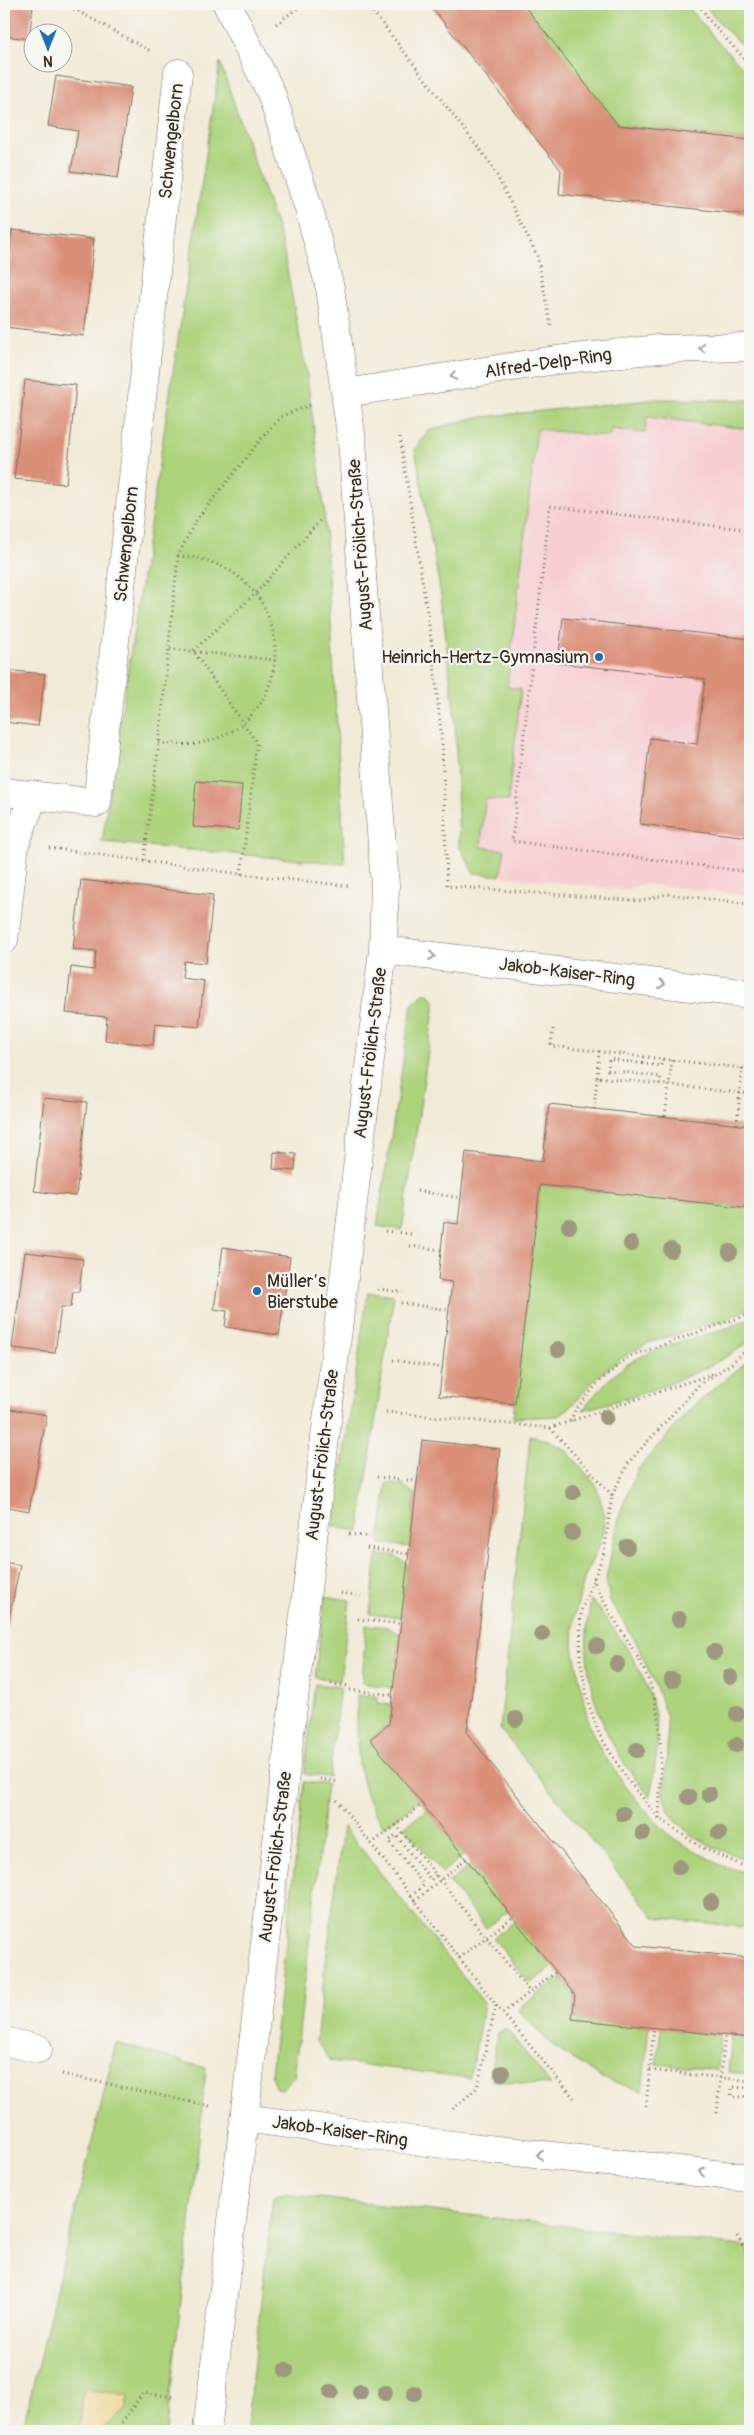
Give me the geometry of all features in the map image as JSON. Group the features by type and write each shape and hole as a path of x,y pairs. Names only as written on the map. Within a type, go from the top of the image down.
{"street":[{"name":"August-Frölich-Straße","path":"227,4 271,93 309,209 330,288 346,394 356,480 385,885 383,950 244,2118"},
{"name":"Schwengelborn","path":"34,795 97,803 178,73"},
{"name":"Alfred-Delp-Ring","path":"346,394 556,360 659,349 750,347"},
{"path":"4,792 34,795 15,844 4,940"},
{"name":"Jakob-Kaiser-Ring","path":"383,950 750,994"},
{"path":"4,2041 38,2049"},
{"path":"207,2431 244,2118"},
{"name":"Jakob-Kaiser-Ring","path":"244,2118 417,2141 750,2178"}],"path":[{"path":"65,4 156,54"},
{"path":"367,4 491,164 536,255 547,301 556,360"},
{"path":"699,4 708,19 744,61 750,65"},
{"path":"144,860 160,743 178,556 196,522 282,416 318,402"},
{"path":"400,437 432,645 441,732 447,886 641,901 667,894 750,904"},
{"path":"193,650 256,593 356,480"},
{"path":"750,530 550,506 512,840 750,872"},
{"path":"160,743 179,745 204,742 228,732 243,722 263,697 275,660 271,624 256,593 226,568 205,559 178,556"},
{"path":"170,648 275,660"},
{"path":"193,650 257,743 241,874"},
{"path":"15,844 241,874 349,886"},
{"path":"553,1029 551,1046 750,1069"},
{"path":"594,1109 599,1051"},
{"path":"659,1084 660,1077 608,1070 609,1059 661,1066 662,1058"},
{"path":"665,1116 672,1060"},
{"path":"737,1124 738,1093 742,1068"},
{"path":"597,1077 750,1094"},
{"path":"417,1190 461,1198"},
{"path":"410,1246 441,1250"},
{"path":"401,1304 449,1310"},
{"path":"571,1421 574,1412 597,1384 628,1357 750,1314"},
{"path":"750,1347 699,1385 629,1462 612,1495 604,1552 581,1611 580,1659 588,1701 598,1734 627,1779 659,1818 700,1846 750,1868"},
{"path":"393,1360 443,1368"},
{"path":"386,1412 550,1428 721,1370"},
{"path":"550,1428 612,1495"},
{"path":"377,1477 417,1482"},
{"path":"367,1548 409,1554"},
{"path":"593,1578 602,1600 639,1660 654,1697 661,1725 659,1818"},
{"path":"358,1619 401,1624"},
{"path":"350,1690 393,1695"},
{"path":"337,1800 496,2005 574,2098"},
{"path":"371,1844 422,1804"},
{"path":"396,1825 530,1992"},
{"path":"411,1896 424,1885 389,1842 396,1836 431,1880 436,1875"},
{"path":"415,1901 466,1859"},
{"path":"459,1958 513,1917"},
{"path":"503,2013 556,1972"},
{"path":"417,2141 477,2088 496,2005"},
{"path":"646,2106 654,2028"},
{"path":"717,2113 725,2035"},
{"path":"38,2049 34,2068 214,2107 244,2118"},
{"path":"650,2070 750,2081"},
{"path":"750,2088 732,2086 731,2096 750,2098"},
{"path":"737,2236 750,2257"},
{"path":"116,2431 143,2393 210,2401"}],"shaded area":[{"name":"Heinrich-Hertz-Gymnasium","path":"658,399 750,400 750,896 643,884 625,890 474,873 459,846 455,720 441,595 415,449 428,431 473,418"}],"green space":[{"path":"523,4 686,4 715,39 750,75 750,140 618,125"},
{"path":"705,4 750,4 750,54 713,16"},
{"path":"220,62 282,243 307,376 324,507 345,864 102,842"},
{"path":"658,399 750,400 749,429 647,417 645,433 611,429 609,437 537,429 507,687 521,689 508,801 485,799 481,847 505,850 500,876 474,873 459,846 455,720 441,595 415,449 428,431 473,418"},
{"path":"424,993 430,995 435,1003 402,1230 377,1226 412,1005"},
{"path":"540,1185 750,1208 750,1307 728,1319 653,1341 629,1353 598,1376 570,1407 558,1416 513,1418"},
{"path":"368,1292 394,1295 359,1531 333,1527"},
{"path":"750,1318 750,1341 731,1354 691,1375 670,1383 627,1398 583,1410 609,1379 642,1356 673,1344 735,1325"},
{"path":"750,1359 750,1861 713,1847 691,1835 677,1822 667,1808 663,1794 667,1753 667,1718 656,1687 636,1642 610,1601 606,1579 620,1513 638,1469 691,1408"},
{"path":"530,1436 549,1440 567,1451 596,1485 605,1516 601,1541 585,1576 574,1618 573,1647 589,1726 603,1754 627,1788 652,1818 673,1838 720,1865 750,1874 750,1928 654,1917 500,1729"},
{"path":"387,1483 402,1485 415,1494 410,1547 379,1543"},
{"path":"377,1555 394,1555 407,1564 402,1618 370,1614"},
{"path":"325,1596 350,1600 340,1681 315,1677"},
{"path":"591,1600 632,1656 653,1704 657,1739 650,1797 618,1753 596,1706 590,1681 587,1655 587,1628"},
{"path":"366,1625 387,1627 400,1634 394,1688 362,1683"},
{"path":"315,1684 340,1687 329,1777 304,1774"},
{"path":"357,1695 378,1697 378,1703 392,1705 389,1724 370,1739 419,1800 384,1827 374,1812 362,1780 358,1747"},
{"path":"304,1782 327,1784 294,2077 282,2089 275,2087 271,2075"},
{"path":"427,1810 464,1855 442,1873 404,1827"},
{"path":"343,1826 484,2003 470,2078 331,2061 316,2041"},
{"path":"471,1865 508,1911 486,1928 449,1882"},
{"path":"515,1921 552,1967 530,1984 493,1938"},
{"path":"560,1977 575,1995 572,2019 649,2027 642,2091 602,2078 554,2047 518,2010"},
{"path":"506,2028 551,2085 493,2081 490,2074 498,2033"},
{"path":"661,2028 720,2035 717,2070 657,2064"},
{"path":"732,2036 750,2038 750,2074 728,2072"},
{"path":"116,2043 206,2068 166,2431 22,2431"},
{"path":"284,2194 750,2247 750,2431 246,2431 273,2197"}],"sand":[{"path":"84,2389 129,2395 126,2409 101,2431 79,2431"}],"building":[{"path":"4,4 33,6 31,22 22,22 22,38 4,36"},
{"path":"429,4 523,4 618,125 750,140 750,215 559,194 561,170"},
{"path":"56,76 131,87 118,178 71,171 78,131 48,126"},
{"path":"12,230 94,239 84,336 4,327 4,306"},
{"path":"25,380 76,385 66,484 14,479"},
{"path":"563,618 750,639 750,837 640,824 650,738 697,744 705,679 558,663"},
{"path":"4,670 45,674 38,726 4,722"},
{"path":"196,781 242,785 238,830 193,827"},
{"path":"81,880 213,895 206,963 184,961 182,978 204,981 199,1027 155,1023 153,1045 105,1040 107,1017 66,1013 71,967 94,970 96,951 73,949"},
{"path":"44,1098 87,1102 76,1196 34,1191"},
{"path":"549,1104 750,1126 750,1208 540,1185 515,1404 439,1396 452,1282 438,1280 444,1222 458,1224 466,1152 543,1161"},
{"path":"274,1152 296,1154 295,1171 273,1169"},
{"path":"223,1247 290,1257 279,1335 225,1327 227,1311 214,1309"},
{"path":"25,1252 83,1259 79,1292 73,1292 71,1307 61,1307 55,1353 12,1348"},
{"path":"4,1408 47,1415 29,1511 4,1506"},
{"path":"422,1440 500,1449 467,1733 637,1946 750,1958 750,2038 572,2019 575,1995 370,1739 389,1724"},
{"path":"4,1562 20,1565 5,1638 4,1638"}],"place":[{"name":"Heinrich-Hertz-Gymnasium","path":"599,657"},
{"name":"Müller‘s Bierstube","path":"257,1291"}]}
